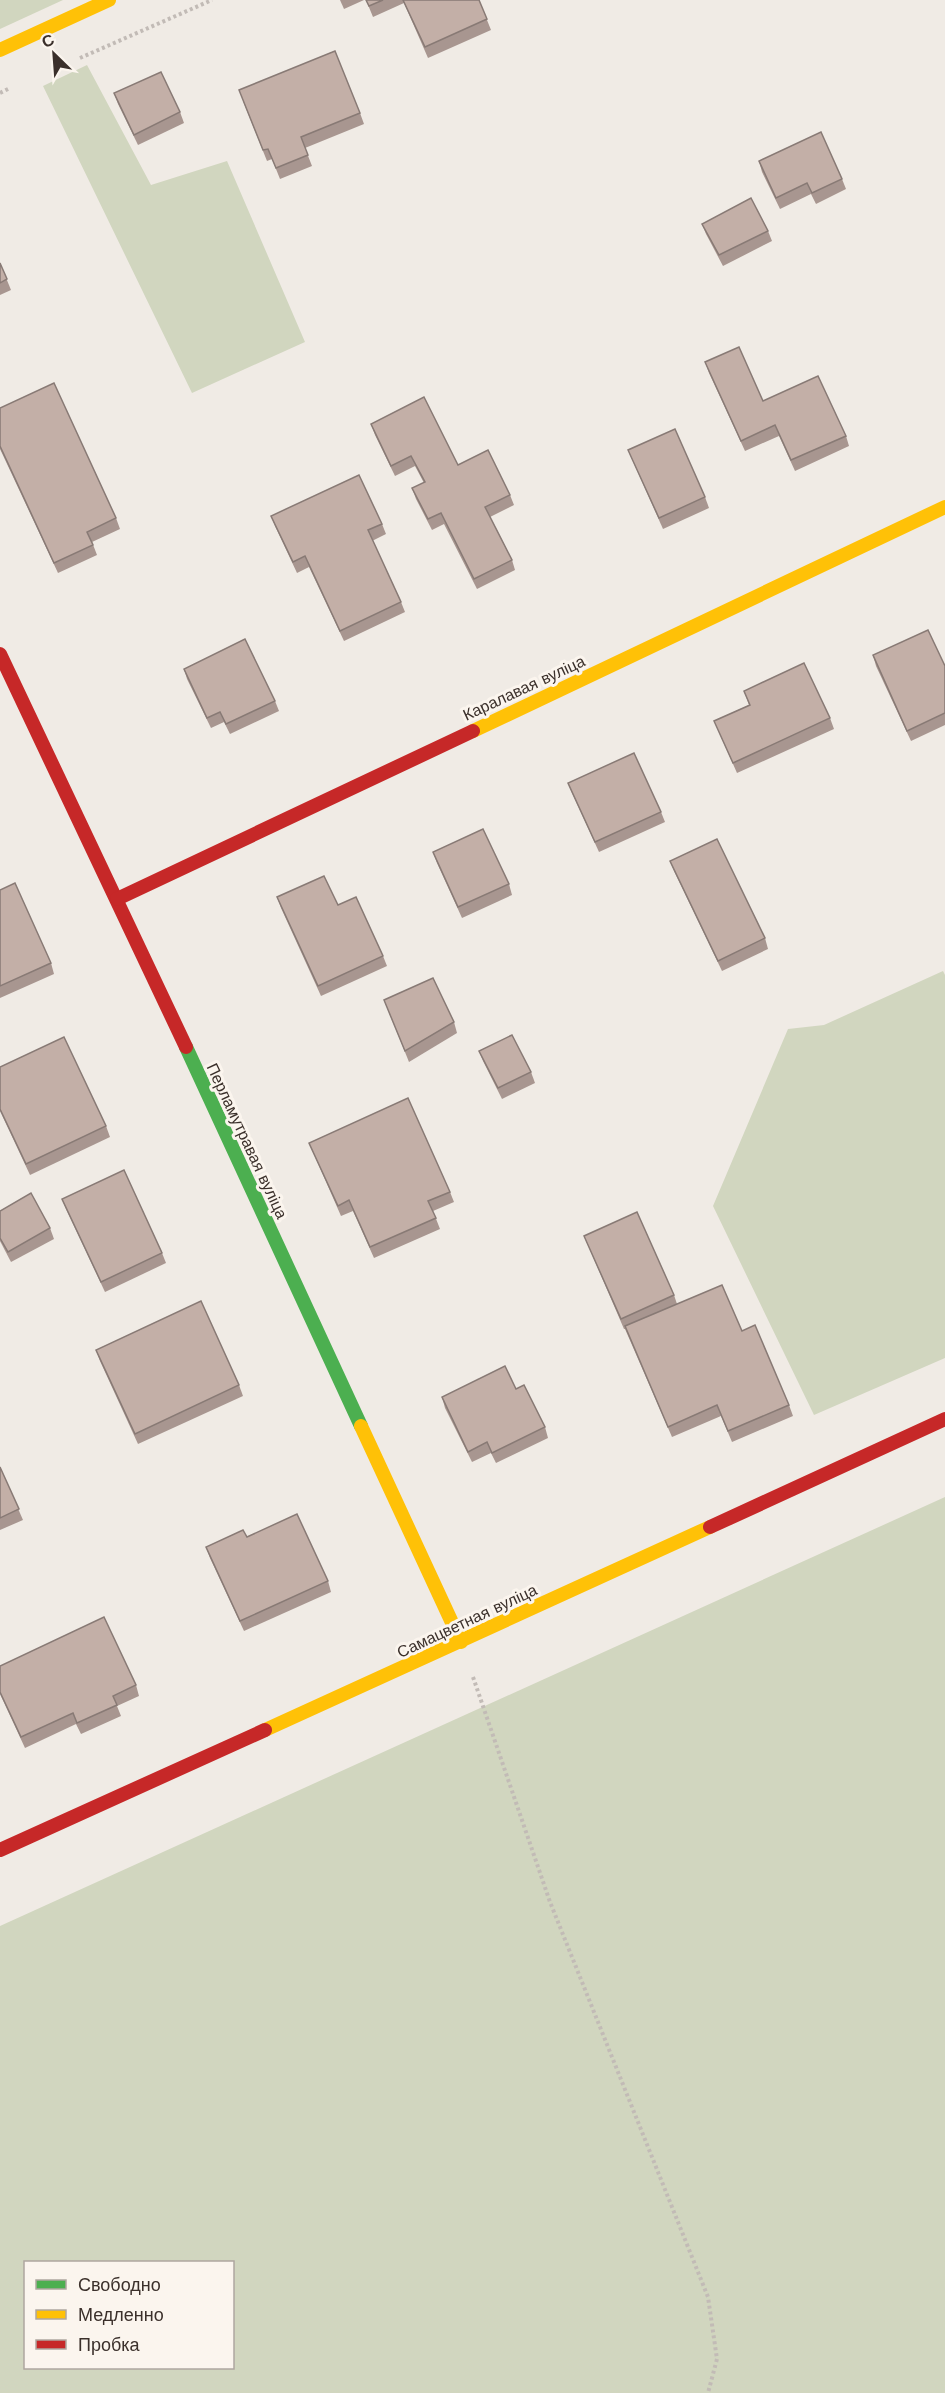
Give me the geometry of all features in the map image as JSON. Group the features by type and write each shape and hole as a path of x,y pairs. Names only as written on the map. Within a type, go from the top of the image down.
{"street":[{"path":"0,50 110,0"},
{"name":"Каралавая вуліца","path":"117,899 945,507"},
{"name":"Перламутравая вуліца","path":"0,654 117,899 461,1642"},
{"name":"Самацветная вуліца","path":"0,1850 461,1642 945,1419"}],"path":[{"path":"74,60 212,0"},
{"path":"0,93 11,88"},
{"path":"461,1642 550,1902 708,2297 717,2359 708,2393"}],"green space":[{"path":"0,0 63,0 0,29"},
{"path":"87,65 151,185 227,161 305,342 192,393 43,86"},
{"path":"943,971 945,975 945,1358 814,1415 713,1206 788,1029 824,1025"},
{"path":"945,1497 945,2393 0,2393 0,1926"}],"building":[{"path":"366,0 383,0 369,6"},
{"path":"403,0 479,0 487,19 425,47"},
{"path":"335,51 360,113 301,137 308,155 276,168 268,149 263,150 239,90"},
{"path":"161,72 180,112 134,135 114,93"},
{"path":"821,132 842,179 812,193 807,183 776,198 759,161"},
{"path":"751,198 768,231 719,255 702,224"},
{"path":"0,263 7,279 0,283"},
{"path":"739,347 763,401 818,376 846,436 791,460 775,425 741,441 705,362"},
{"path":"54,383 116,518 87,532 93,545 54,563 0,446 0,408"},
{"path":"424,397 458,465 488,450 510,495 485,507 512,560 474,579 441,513 428,519 412,488 425,482 411,456 391,466 371,424"},
{"path":"675,429 705,497 659,518 628,450"},
{"path":"359,475 382,524 368,530 401,602 340,631 305,556 293,562 271,516"},
{"path":"928,630 945,666 945,713 907,731 873,655"},
{"path":"245,639 275,701 226,724 220,712 207,718 184,669"},
{"path":"804,663 830,718 733,763 714,721 750,705 744,691"},
{"path":"634,753 661,812 595,842 568,783"},
{"path":"483,829 509,884 458,907 433,852"},
{"path":"717,839 765,938 718,961 670,861"},
{"path":"324,876 338,905 356,897 383,956 318,986 277,897"},
{"path":"15,883 51,963 0,986 0,890"},
{"path":"433,978 454,1022 405,1051 384,1000"},
{"path":"512,1035 531,1072 498,1088 479,1051"},
{"path":"64,1037 106,1126 26,1164 0,1109 0,1067"},
{"path":"408,1098 450,1192 428,1201 436,1218 370,1247 349,1200 338,1206 309,1143"},
{"path":"124,1170 162,1253 101,1282 62,1199"},
{"path":"31,1193 50,1228 8,1252 0,1238 0,1211"},
{"path":"637,1212 674,1295 621,1319 584,1236"},
{"path":"722,1285 742,1331 755,1325 789,1405 728,1431 717,1405 668,1427 625,1326"},
{"path":"201,1301 239,1385 135,1434 96,1350"},
{"path":"505,1366 516,1389 524,1385 545,1427 492,1453 487,1442 468,1452 442,1397"},
{"path":"0,1467 19,1509 0,1518"},
{"path":"297,1514 328,1581 240,1621 206,1547 243,1530 247,1537"},
{"path":"104,1617 136,1685 113,1696 117,1705 77,1723 73,1713 21,1737 0,1692 0,1666"}],"traffic: fast":[{"path":"186,1047 361,1426"}],"traffic: slow":[{"path":"0,50 109,0"},
{"path":"473,731 945,507"},
{"path":"361,1426 461,1642"},
{"path":"265,1730 710,1527"}],"traffic: jam":[{"path":"0,654 186,1047"},
{"path":"117,899 473,731"},
{"path":"710,1527 945,1419"},
{"path":"0,1850 265,1730"}]}
